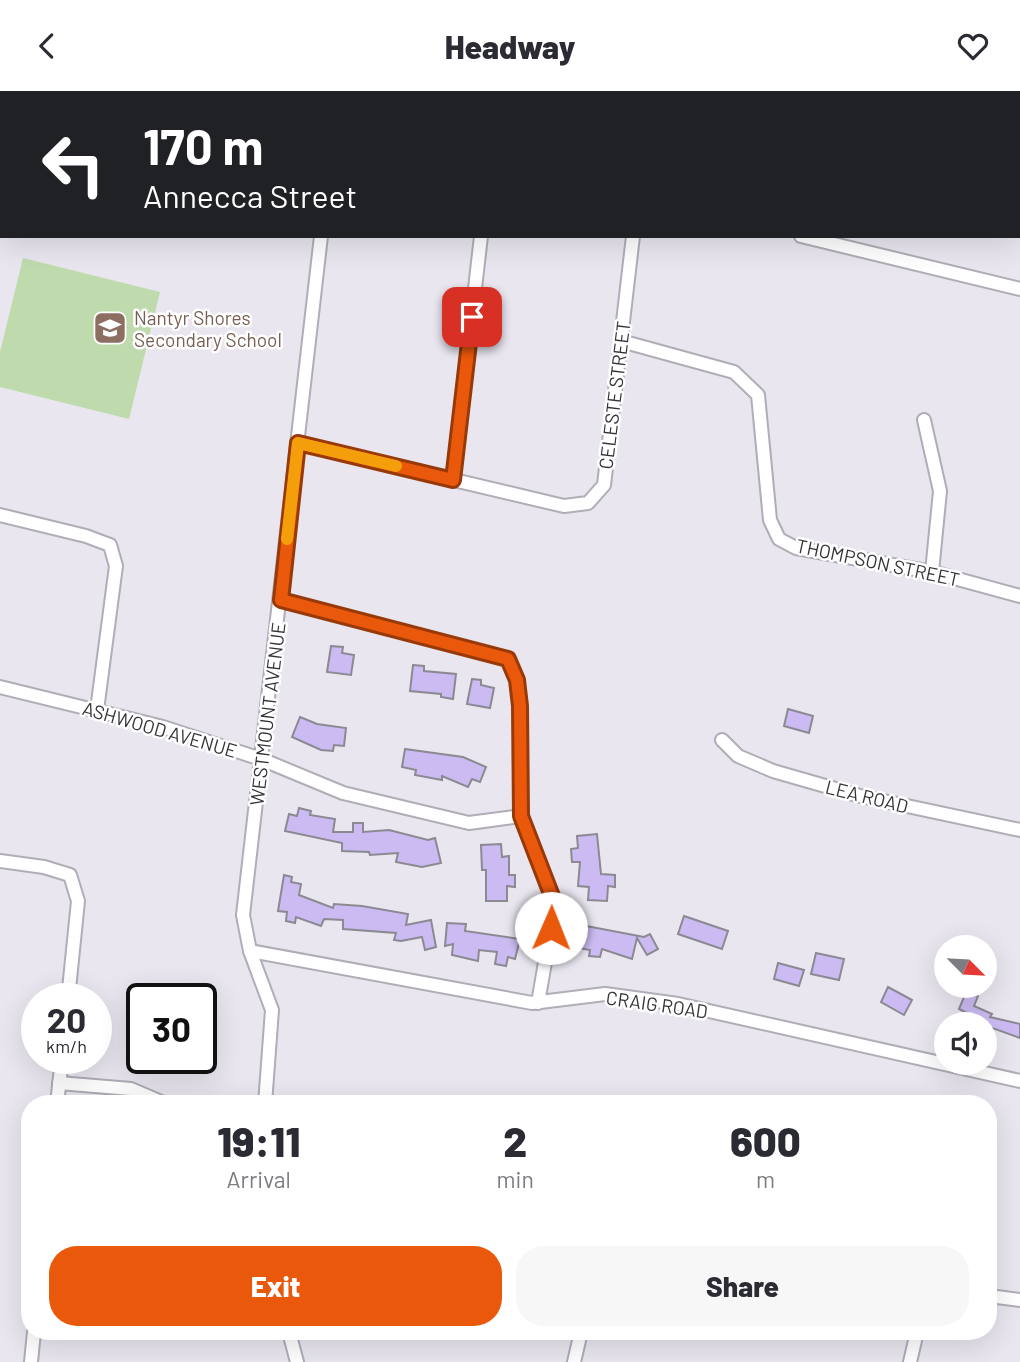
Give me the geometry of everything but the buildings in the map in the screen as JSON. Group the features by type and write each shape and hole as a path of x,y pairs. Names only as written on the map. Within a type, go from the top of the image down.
{"street":[{"name":"WESTMOUNT AVENUE","path":"266,1095 272,1010 250,951 243,915 321,238"},
{"path":"453,480 481,238"},
{"name":"CELESTE STREET","path":"298,443 564,506 588,503 604,485 633,238"},
{"path":"818,238 1020,289"},
{"name":"THOMPSON STREET","path":"621,341 734,372 758,395 770,520 779,539 796,548 932,572 1020,596"},
{"path":"923,420 940,491 932,572"},
{"path":"0,515 86,536 110,545 116,566 97,711"},
{"path":"281,600 508,659 517,680 520,706 521,816 555,904 538,1003"},
{"name":"ASHWOOD AVENUE","path":"0,687 163,727 261,759 343,793 469,823 521,816"},
{"name":"LEA ROAD","path":"722,740 738,756 773,771 860,796 1020,830"},
{"path":"0,861 44,867 70,875 78,901 70,983"},
{"name":"CRAIG ROAD","path":"250,951 538,1003 605,994 678,1004 1020,1081"},
{"path":"58,1095 60,1074"},
{"path":"59,1083 131,1089 145,1095"},
{"path":"997,1297 1020,1300"},
{"path":"31,1362 33,1340"},
{"path":"291,1340 297,1362"},
{"path":"574,1362 579,1340"},
{"path":"910,1362 915,1340"}],"green space":[{"path":"23,258 160,292 129,419 0,387 0,352"}],"slow traffic":[{"path":"287,539 298,443 396,466"}],"place":[{"name":"Nantyr Shores Secondary School","path":"110,328"}],"route":[{"path":"472,317 453,480 298,443 281,600 508,659 517,680 520,706 521,816 555,904 551,928"}]}
